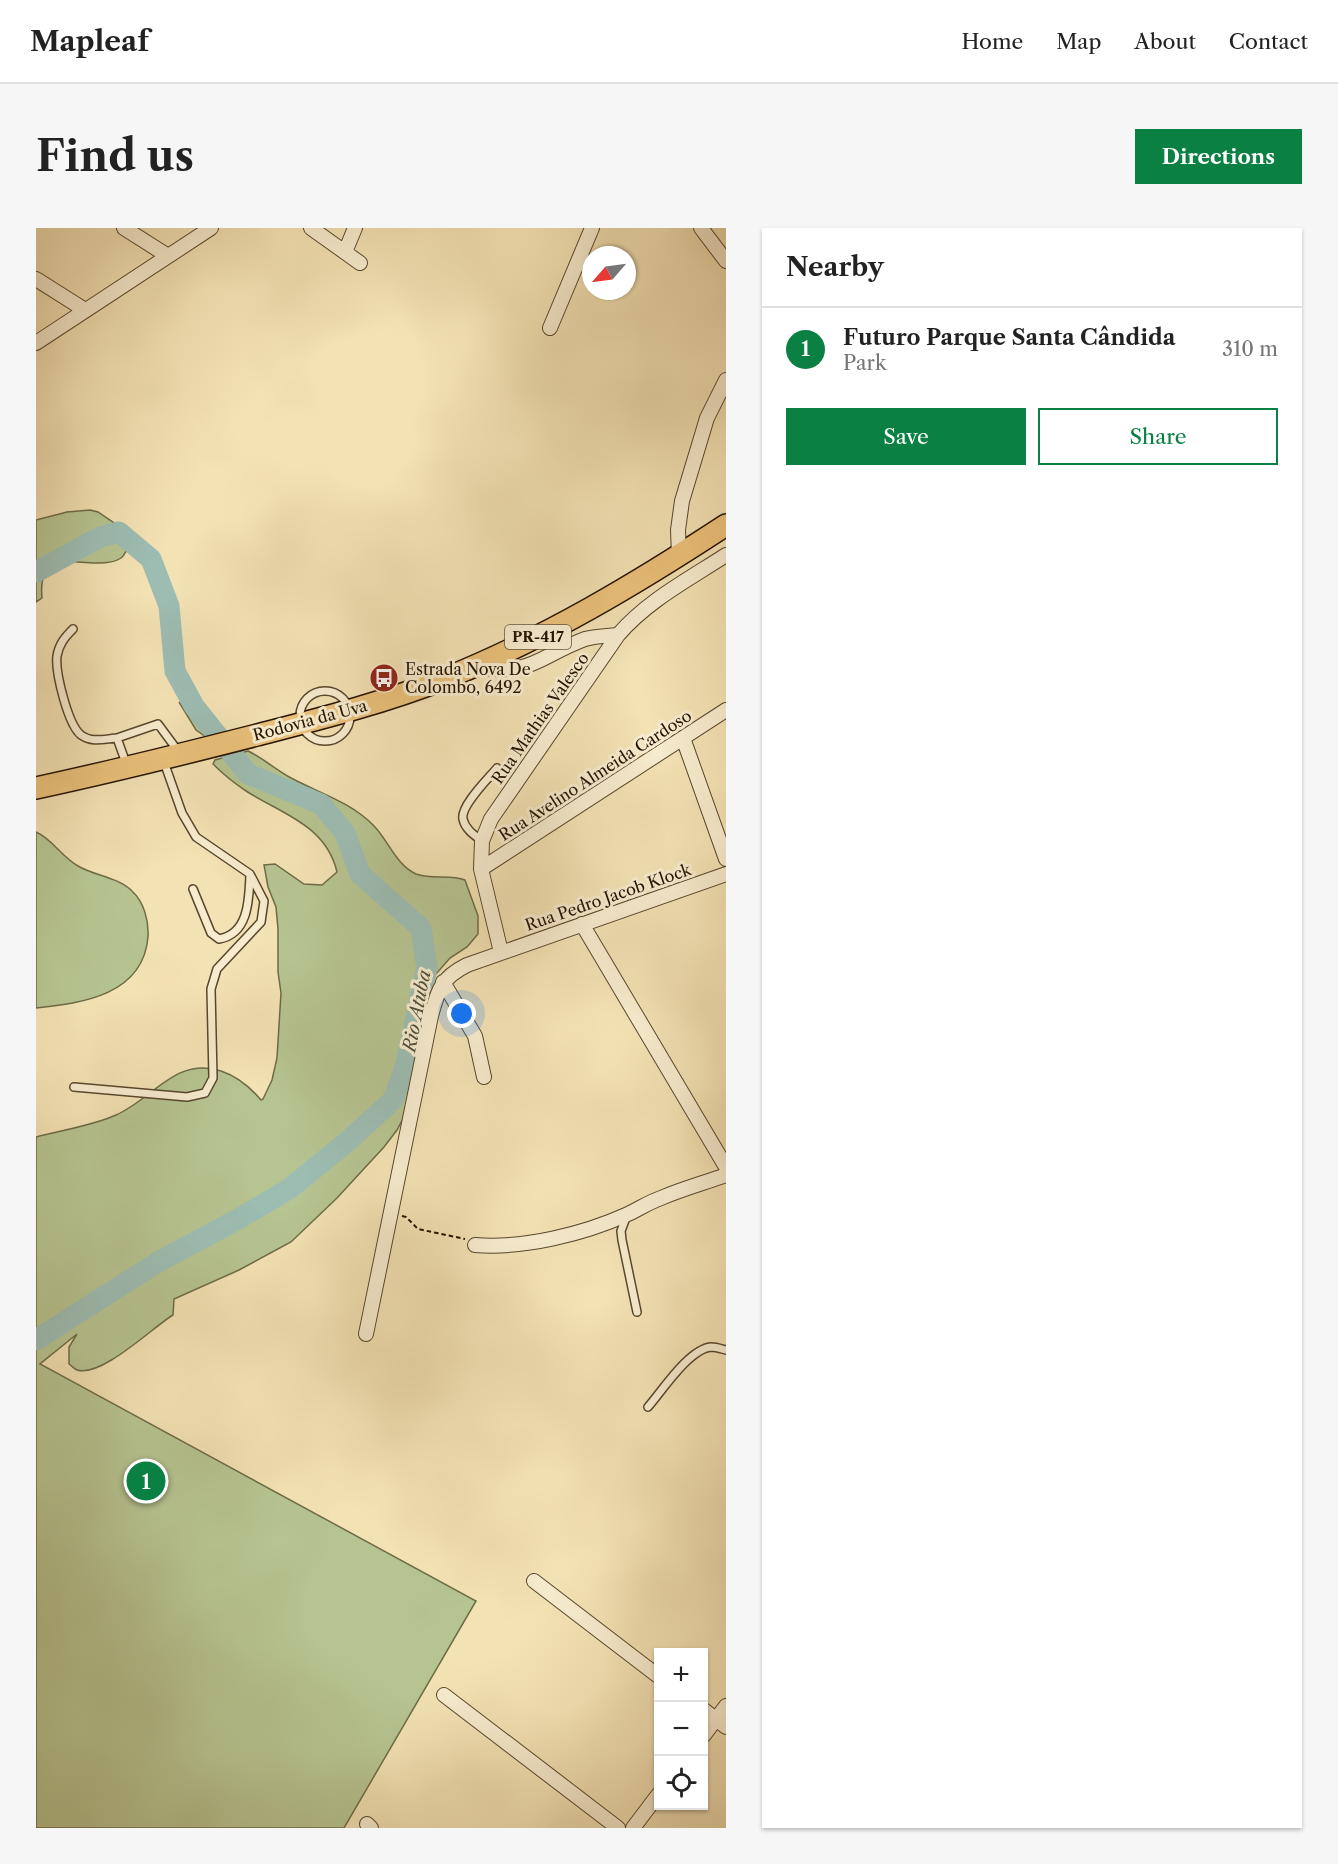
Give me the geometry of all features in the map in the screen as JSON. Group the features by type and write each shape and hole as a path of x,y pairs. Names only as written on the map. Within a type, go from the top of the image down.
{"highway":[{"name":"Rodovia da Uva","path":"36,788 128,768 246,738 408,692 475,666 538,637 578,616 719,530"}],"street":[{"path":"124,228 168,256"},
{"path":"36,343 211,228"},
{"path":"310,228 360,263"},
{"path":"345,252 355,228"},
{"path":"550,328 592,228"},
{"path":"701,228 726,261"},
{"path":"36,279 85,310"},
{"path":"679,555 678,530 682,501 707,418 726,380"},
{"path":"719,530 726,556"},
{"name":"Rua Mathias Valesco","path":"501,952 481,868 482,841 491,819 618,635 645,608 726,556"},
{"path":"475,666 506,670 520,668 585,639 618,635"},
{"name":"Rua Avelino Almeida Cardoso","path":"481,868 726,710"},
{"path":"683,738 726,859"},
{"name":"Rua Pedro Jacob Klock","path":"443,982 457,970 501,952 726,874"},
{"path":"582,924 726,1167"},
{"path":"443,982 475,1036 484,1077"},
{"path":"366,1334 431,1016 443,982"},
{"path":"475,1245 493,1247 520,1244 586,1229 627,1215 664,1196 726,1175"},
{"path":"534,1581 654,1673"},
{"path":"444,1695 618,1828"},
{"path":"708,1732 721,1723 726,1706"},
{"path":"708,1713 721,1723"},
{"path":"633,1828 654,1800"}],"lane":[{"path":"73,629 62,641 57,657 58,675 72,723 80,734 92,740 117,738 158,724 181,754 182,813 196,837 250,874 264,900 261,922 217,969 211,989 213,1078 205,1093 187,1097 74,1088"},
{"path":"117,738 128,768"},
{"path":"482,841 469,830 462,815 470,800 497,768"},
{"path":"193,890 211,933 219,939 228,938 240,927 249,906 250,874"},
{"path":"627,1215 621,1231 637,1312"},
{"path":"648,1407 682,1366 695,1355 711,1347 726,1350"}],"path":[{"path":"390,1214 406,1217 418,1229 468,1240 475,1245"}],"green space":[{"path":"90,510 98,512 123,529 129,546 121,558 110,562 58,563 48,569 43,580 42,598 36,602 36,520 67,512"},
{"path":"179,702 194,721 206,727 209,739 196,730"},
{"path":"248,751 291,778 355,810 374,826 409,870 422,876 453,877 465,880 478,916 478,934 467,947 450,958 435,975 424,1017 405,1115 397,1130 337,1198 291,1242 239,1270 174,1299 173,1315 113,1359 87,1370 75,1369 69,1364 69,1347 77,1334 40,1364 476,1601 344,1828 36,1828 36,1137 87,1125 116,1115 166,1081 191,1069 205,1068 227,1073 243,1082 261,1100 263,1099 272,1080 277,1058 281,993 276,907 268,887 264,865 275,864 304,884 322,885 337,872 331,856 313,832 288,814 246,791 213,764 215,760"},
{"path":"36,832 78,866 120,883 132,891 143,906 147,918 148,937 144,956 135,972 123,984 91,999 36,1008"}],"waterway":[{"name":"Rio Atuba","path":"36,572 100,537 119,532 151,559 169,606 175,671 194,706 248,774 321,804 345,833 360,874 421,928 427,968 405,1067 393,1100 348,1141 289,1189 158,1262 36,1340"}],"place":[{"name":"Estrada Nova De Colombo, 6492","path":"384,678"},
{"name":"Futuro Parque Santa Cândida","path":"146,1481"}]}
